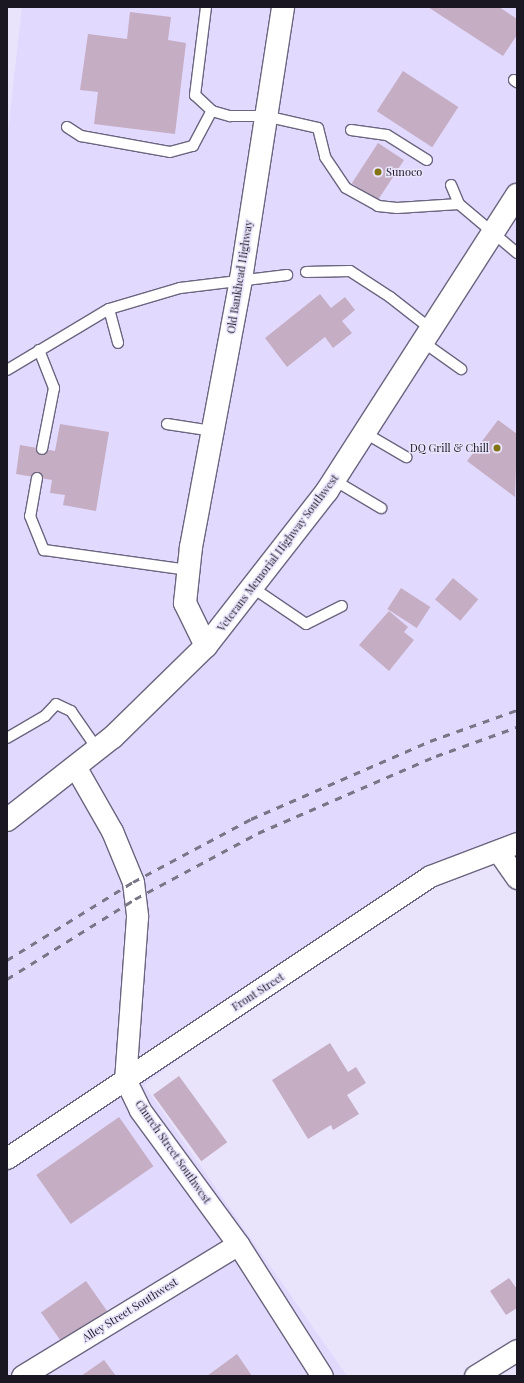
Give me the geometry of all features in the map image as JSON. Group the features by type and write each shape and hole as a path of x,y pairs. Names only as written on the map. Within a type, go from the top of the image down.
{"main road":[{"name":"Old Bankhead Highway","path":"206,646 185,603 192,547 240,279 283,7"},
{"name":"Veterans Memorial Highway Southwest","path":"7,820 98,750 152,702 206,646 253,588 334,480 517,194"}],"street":[{"path":"76,768 112,831 133,882 137,917 125,1079"},
{"path":"508,847 517,878"},
{"name":"Front Street","path":"7,1158 430,876 508,847"},
{"name":"Church Street Southwest","path":"125,1079 140,1110 238,1244 322,1376"},
{"name":"Alley Street Southwest","path":"22,1376 238,1244"},
{"path":"475,1376 517,1350"}],"lane":[{"path":"206,7 195,95 212,111 230,116 265,116 318,128 325,157 346,188 378,206 397,208 459,204"},
{"path":"67,127 81,136 170,152 193,146 212,111"},
{"path":"350,130 387,135 427,160"},
{"path":"451,185 459,204 492,234 517,253"},
{"path":"306,272 350,271 390,296 427,336 461,369"},
{"path":"7,370 109,309 180,288 240,279 287,275"},
{"path":"109,309 118,343"},
{"path":"39,350 54,388 42,449"},
{"path":"167,424 213,431"},
{"path":"365,433 406,457"},
{"path":"37,478 30,516 44,550 189,570"},
{"path":"334,480 381,508"},
{"path":"253,588 306,624 342,606"},
{"path":"7,738 45,716 56,704 71,711 98,750"}],"shaded area":[{"path":"22,7 517,7 517,840 347,933 144,1085 347,1376 7,1376 7,140"}],"building":[{"path":"428,7 499,7 517,19 517,35 503,56"},
{"path":"130,12 171,17 168,40 186,43 175,134 94,124 98,92 80,90 88,34 127,39"},
{"path":"403,71 458,107 432,147 377,111"},
{"name":"Sunoco","path":"378,143 404,160 378,200 352,183"},
{"path":"320,294 331,308 345,297 355,310 342,321 352,333 333,348 325,337 287,367 265,338"},
{"name":"DQ Grill & Chill","path":"498,420 517,434 515,497 467,461"},
{"path":"60,424 109,432 96,511 63,505 65,495 50,493 52,480 16,474 20,445 55,451"},
{"path":"453,578 478,599 460,621 435,599"},
{"path":"401,588 430,607 417,628 387,609"},
{"path":"389,611 408,627 404,632 414,640 389,671 359,645"},
{"path":"330,1043 348,1072 356,1067 366,1083 347,1095 359,1114 333,1130 331,1125 308,1139 272,1080"},
{"path":"179,1076 227,1142 201,1161 153,1095"},
{"path":"119,1117 153,1166 71,1224 36,1175"},
{"path":"509,1278 517,1289 517,1308 506,1315 490,1291"},
{"path":"86,1281 109,1314 64,1345 41,1313"},
{"path":"237,1354 252,1376 207,1376"},
{"path":"104,1360 116,1376 81,1376"}],"railway":[{"path":"7,960 133,882 251,819 430,741 517,710"},
{"path":"7,979 135,899 258,833 436,756 517,727"}],"place":[{"name":"Sunoco","path":"378,172"},
{"name":"DQ Grill & Chill","path":"497,448"}]}
